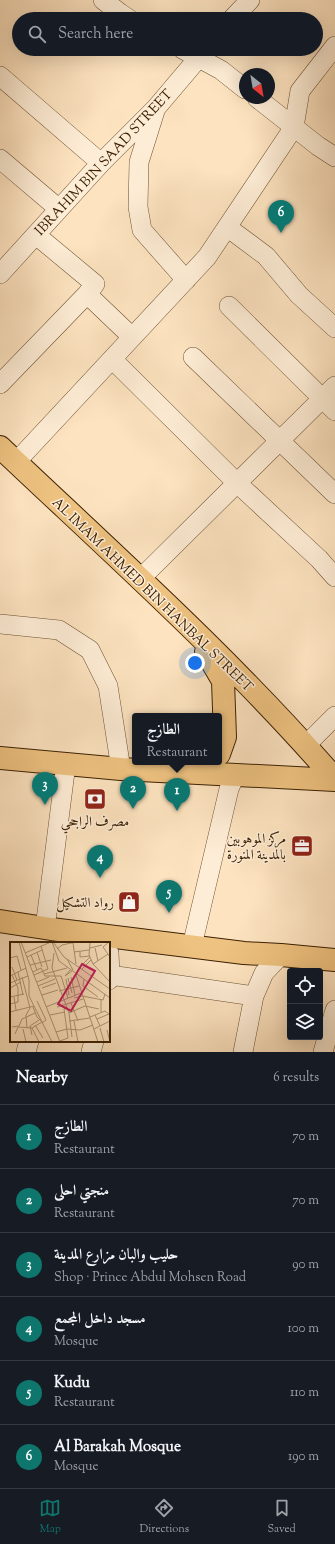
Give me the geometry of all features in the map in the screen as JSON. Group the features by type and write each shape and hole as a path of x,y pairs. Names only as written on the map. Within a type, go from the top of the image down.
{"main road":[{"name":"AL IMAM AHMED BIN HANBAL STREET","path":"0,447 219,654 306,745 335,779"},
{"path":"192,628 223,681 225,737 222,746"},
{"path":"0,758 121,769 211,768 235,775 335,779"},
{"path":"0,920 48,933 99,942"},
{"path":"110,943 192,946 244,953 335,960"}],"street":[{"path":"103,0 126,11"},
{"path":"239,12 250,0"},
{"path":"16,462 208,257 294,127 300,91 335,46"},
{"name":"IBRAHIM BIN SAAD STREET","path":"0,274 101,163 156,108 192,56"},
{"path":"201,56 239,84"},
{"path":"0,76 101,163"},
{"path":"265,104 335,157"},
{"path":"156,108 139,162 138,207 142,230 186,280"},
{"path":"0,159 59,209"},
{"path":"227,227 266,256 299,295 335,328"},
{"path":"0,384 95,284 36,234"},
{"path":"87,294 132,337"},
{"path":"140,579 279,441 331,399 229,306"},
{"path":"193,357 335,494"},
{"path":"112,359 237,483 319,559 335,577"},
{"path":"0,624 59,630 90,650 108,686 121,769"},
{"path":"306,745 335,716"},
{"path":"48,933 66,764"},
{"path":"192,946 229,789 235,775"},
{"path":"243,1052 254,996 264,973 281,955"},
{"path":"110,978 254,996"},
{"path":"323,1052 335,1010"},
{"path":"26,1052 29,1042"},
{"path":"91,1052 94,1042"}],"place":[{"name":"Al Barakah Mosque","path":"281,233"},
{"name":"مصرف الراجحي","path":"95,799"},
{"name":"حليب والبان مزارع المدينة","path":"45,805"},
{"name":"منجتي احلى","path":"133,809"},
{"name":"الطازج","path":"177,811"},
{"name":"مركز الموهوبين بالمدينة المنورة","path":"302,846"},
{"name":"مسجد داخل المجمع","path":"100,878"},
{"name":"رواد التشكيل","path":"129,902"},
{"name":"Kudu","path":"169,913"}]}
